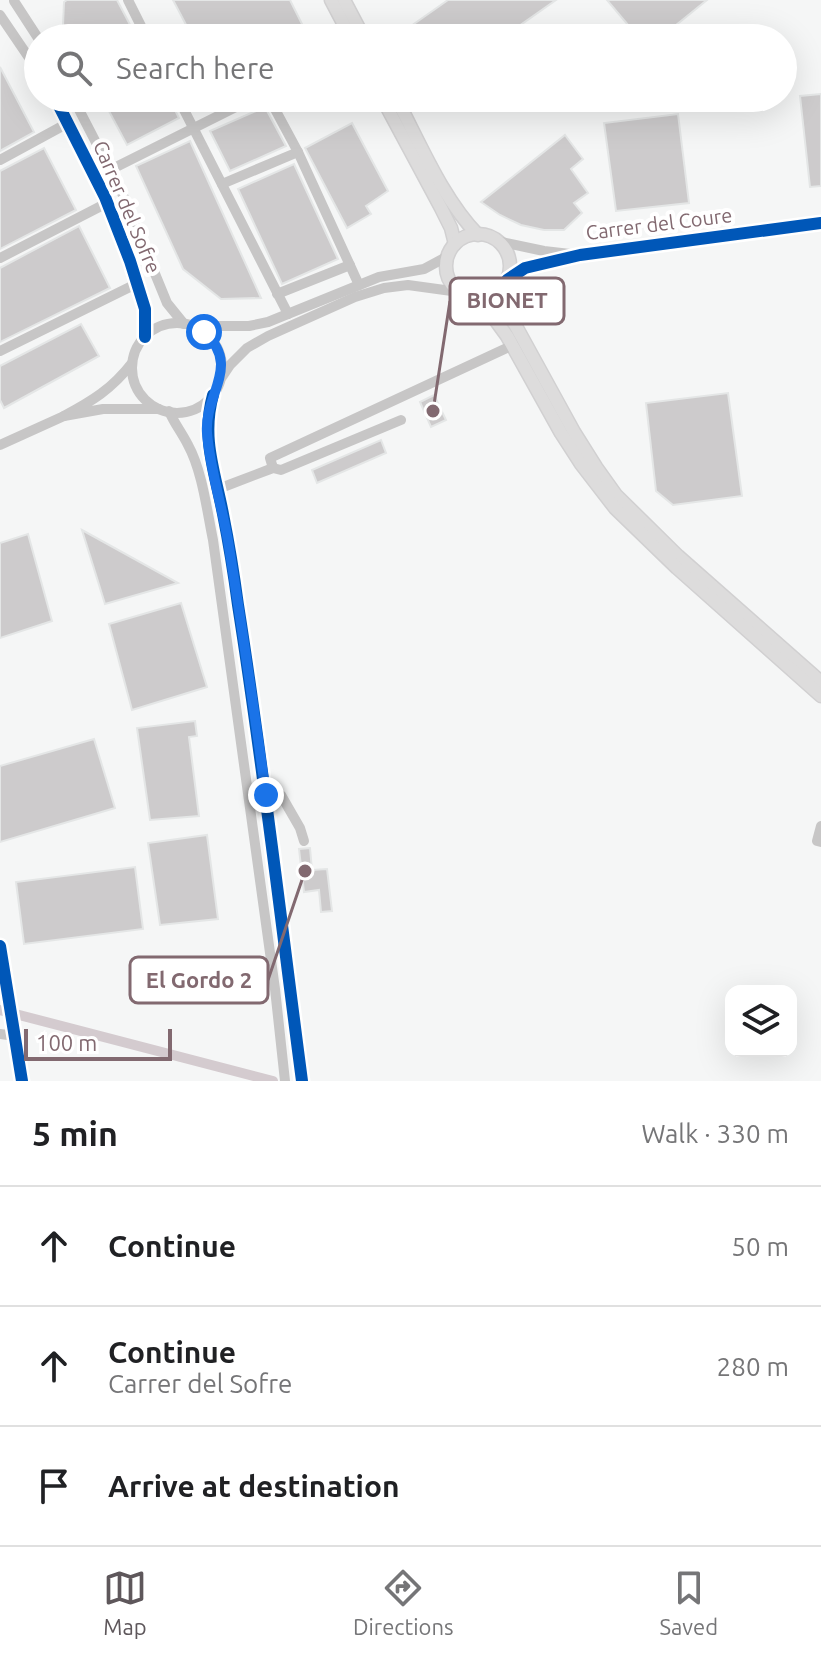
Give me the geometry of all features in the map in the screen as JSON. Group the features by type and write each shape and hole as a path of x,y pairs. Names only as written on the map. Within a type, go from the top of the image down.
{"main road":[{"path":"331,0 344,24"},
{"path":"344,0 357,24"},
{"path":"390,112 451,228 449,280 459,292 475,298 488,310 513,345 581,464 615,508 677,568 821,696"},
{"path":"403,112 448,196 463,220 478,235"},
{"path":"452,250 464,238 478,235 497,241 506,251 510,267 503,297 507,310 547,386 616,495 678,556 821,682"},
{"path":"475,298 491,296 505,284"}],"street":[{"path":"24,50 0,13 15,0 30,24"},
{"path":"128,0 140,24"},
{"name":"Carrer del Sofre","path":"62,112 107,203 138,283 145,309 145,337"},
{"name":"Carrer del Sofre","path":"80,112 122,193 167,303 189,325"},
{"path":"185,112 288,314"},
{"path":"110,170 225,112"},
{"path":"277,112 359,285"},
{"path":"0,160 68,123"},
{"path":"222,184 298,152"},
{"path":"0,258 107,203"},
{"name":"Carrer del Coure","path":"505,284 525,268 580,255 821,223"},
{"name":"Carrer del Coure","path":"497,241 580,255"},
{"path":"0,445 99,397 120,379 145,337 161,326 176,323 249,326 268,322 379,277 424,269 452,250"},
{"path":"277,294 350,265"},
{"path":"0,351 138,283"},
{"path":"301,1076 266,795 238,604 207,434 207,415 213,395 230,365 247,348 268,336 355,297 384,288 408,285 459,292"},
{"path":"189,325 211,338 219,351 221,379"},
{"path":"273,468 270,458 513,345"},
{"path":"133,361 138,389 149,402 165,410 189,446 201,483 213,540 285,1081"},
{"path":"64,416 103,409 182,412 192,410 213,395"},
{"path":"218,489 273,468 281,470 401,420"},
{"path":"266,795 281,795 304,841"},
{"path":"821,826 817,841 821,842"},
{"path":"0,946 22,1081"},
{"path":"0,1034 15,1033"}],"building":[{"path":"117,0 130,24 63,24 64,2"},
{"path":"173,0 290,0 302,24 186,24"},
{"path":"448,0 556,0 522,24 414,24"},
{"path":"607,0 707,0 677,24 627,24"},
{"path":"0,67 34,132 0,151"},
{"path":"821,94 821,186 810,187 800,96"},
{"path":"109,112 176,112 179,118 127,145"},
{"path":"254,112 268,112 286,146 230,171 210,131"},
{"path":"678,114 689,203 616,211 604,123"},
{"path":"352,123 388,191 366,206 371,214 347,228 305,148"},
{"path":"565,135 583,159 571,169 588,193 574,203 582,213 564,230 521,225 481,202"},
{"path":"190,141 261,298 221,299 183,269 136,166"},
{"path":"44,148 76,210 0,249 0,171"},
{"path":"294,164 338,259 282,284 238,189"},
{"path":"79,226 110,288 0,342 0,268"},
{"path":"81,324 99,356 4,408 0,400 0,366"},
{"path":"728,393 742,496 673,505 656,491 646,403"},
{"path":"434,395 446,420 431,427 420,402"},
{"path":"381,440 386,453 317,483 312,470"},
{"path":"82,530 178,583 105,604"},
{"path":"28,534 52,621 0,638 0,543"},
{"path":"181,603 207,687 132,710 109,624"},
{"path":"195,721 197,736 189,737 199,816 150,820 137,728"},
{"path":"94,739 115,808 0,842 0,766"},
{"path":"207,835 218,919 160,925 148,843"},
{"path":"310,848 312,870 327,869 332,911 321,912 319,890 304,892 299,849"},
{"path":"135,867 143,929 24,944 16,882"}],"waterway":[{"path":"0,1010 273,1081"}],"cycle path":[{"path":"62,112 105,197 130,261 145,309 145,337"},
{"path":"507,280 525,268 580,255 821,223"},
{"path":"213,395 208,426 210,455 229,548 247,664 302,1081"},
{"path":"0,946 22,1081"}],"place":[{"name":"BIONET","path":"433,411"},
{"name":"El Gordo 2","path":"305,871"}],"route":[{"path":"204,332 215,344 222,362 221,379 207,415 207,434 224,516 266,795"}]}
